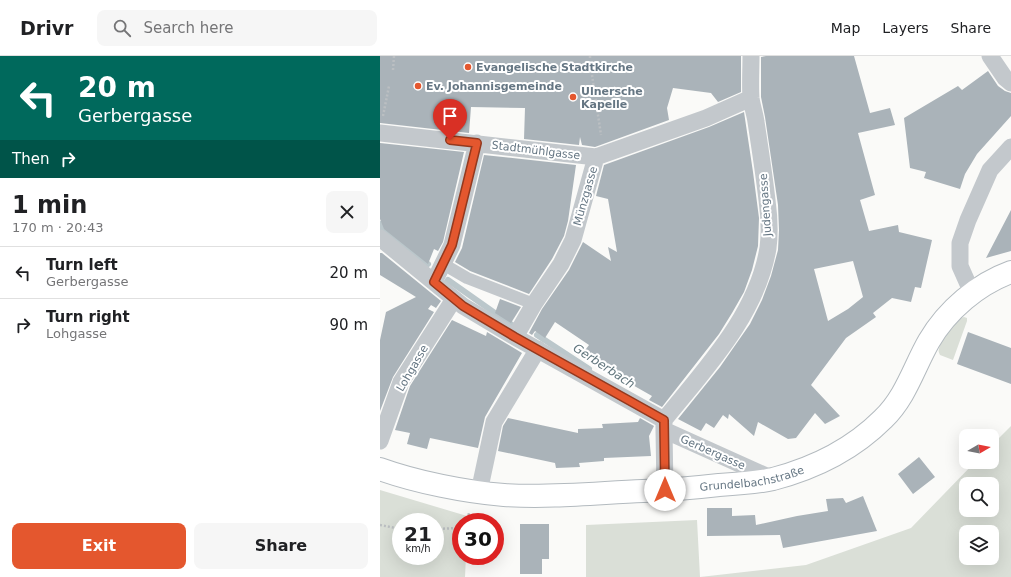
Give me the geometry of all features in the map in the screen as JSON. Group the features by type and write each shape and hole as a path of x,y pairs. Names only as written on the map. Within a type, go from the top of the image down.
{"main road":[{"name":"Grundelbachstraße","path":"380,469 422,481 479,492 531,496 665,490 772,479 824,461 855,444 868,434 892,410 902,396 930,340 958,305 972,293 999,276 1011,272"}],"street":[{"name":"Judengasse","path":"664,425 734,331 752,297 764,264 768,247 767,200 756,120 751,98 751,56"},
{"path":"990,56 1005,78 1011,83"},
{"name":"Münzgasse","path":"515,337 534,304 561,264 573,240 596,157 706,118 751,98"},
{"name":"Stadtmühlgasse","path":"381,127 477,143 596,157"},
{"path":"434,282 452,245 477,143"},
{"path":"972,293 960,266 960,243 968,220 990,170 1011,147"},
{"name":"Gerbergasse","path":"380,238 463,306 538,349 664,425 772,479"},
{"path":"443,264 466,278 534,304"},
{"name":"Lohgasse","path":"380,441 401,382 454,299"},
{"path":"479,492 494,422 538,349"},
{"path":"664,425 665,490"}],"path":[{"path":"393,70 394,56"},
{"path":"592,75 601,136"},
{"path":"381,127 389,86"},
{"path":"380,525 392,527"}],"shaded area":[{"path":"964,317 967,318 967,321 953,360 940,355 940,345 953,326"},
{"path":"1011,426 1011,577 700,577 806,565 911,528 959,478 959,517 999,517 999,477 960,477 968,469 999,469 999,438"},
{"path":"380,490 457,513 452,513 452,565 466,565 465,577 380,577"},
{"path":"697,520 700,577 586,577 586,525"}],"building":[{"path":"380,56 741,56 741,92 718,102 711,93 673,88 667,108 669,120 595,147 582,145 580,137 579,145 524,139 525,108 471,107 469,133 380,123"},
{"path":"854,56 870,113 890,108 895,125 858,133 875,195 860,200 869,231 898,225 899,232 932,240 921,288 915,287 911,302 892,298 873,313 876,317 846,338 811,385 840,416 825,424 815,413 796,438 788,439 758,422 754,436 729,414 728,419 723,415 714,428 706,423 701,431 678,419 720,367 750,324 762,300 771,276 778,250 778,205 761,97 761,57","holes":["853,261 863,297 848,309 828,321 814,269"]},
{"path":"988,71 998,86 1011,93 1011,116 977,154 965,174 960,189 924,178 926,172 910,168 904,118 958,86 962,90"},
{"path":"744,112 759,218 758,246 752,270 744,292 719,334 662,407 649,400 652,396 601,367 583,353 589,345 555,322 545,338 535,331 532,335 529,333 542,309 569,270 583,242 611,261 608,247 617,252 608,199 596,196 604,165 709,127"},
{"path":"380,143 464,152 443,242 438,251 434,249 428,264 384,229 380,219"},
{"path":"484,155 576,165 568,221 564,236 552,259 529,294 470,271 455,262 462,248"},
{"path":"1011,210 1011,251 986,258"},
{"path":"380,253 382,253 441,301 436,308 431,305 428,309 434,312 393,377 380,411 380,340 386,312 416,297 380,275"},
{"path":"500,299 521,307 511,323 495,313"},
{"path":"452,320 486,336 487,332 522,353 485,417 478,448 430,438 427,449 407,444 410,433 395,430 410,386"},
{"path":"968,332 1011,348 1011,384 957,364"},
{"path":"508,418 578,433 578,429 603,428 602,424 638,422 640,418 654,426 649,436 651,456 604,458 604,461 579,463 580,467 556,468 555,463 498,451 503,426"},
{"path":"919,457 935,477 913,494 898,474"},
{"path":"863,496 877,531 783,548 780,535 707,536 707,508 732,508 732,516 755,515 756,525 828,511 826,499 843,498 846,503"},
{"path":"520,524 549,524 549,559 542,559 542,574 520,574"}],"waterway":[{"name":"Gerberbach","path":"380,224 381,227 428,264"},
{"name":"Gerberbach","path":"448,280 512,325"},
{"name":"Gerberbach","path":"537,335 589,369"}],"place":[{"name":"Evangelische Stadtkirche","path":"468,67"},
{"name":"Ev. Johannisgemeinde","path":"418,86"},
{"name":"Ulnersche Kapelle","path":"573,97"}],"route":[{"path":"450,140 477,143 452,245 434,282 463,306 515,337 664,420 665,490"}]}
